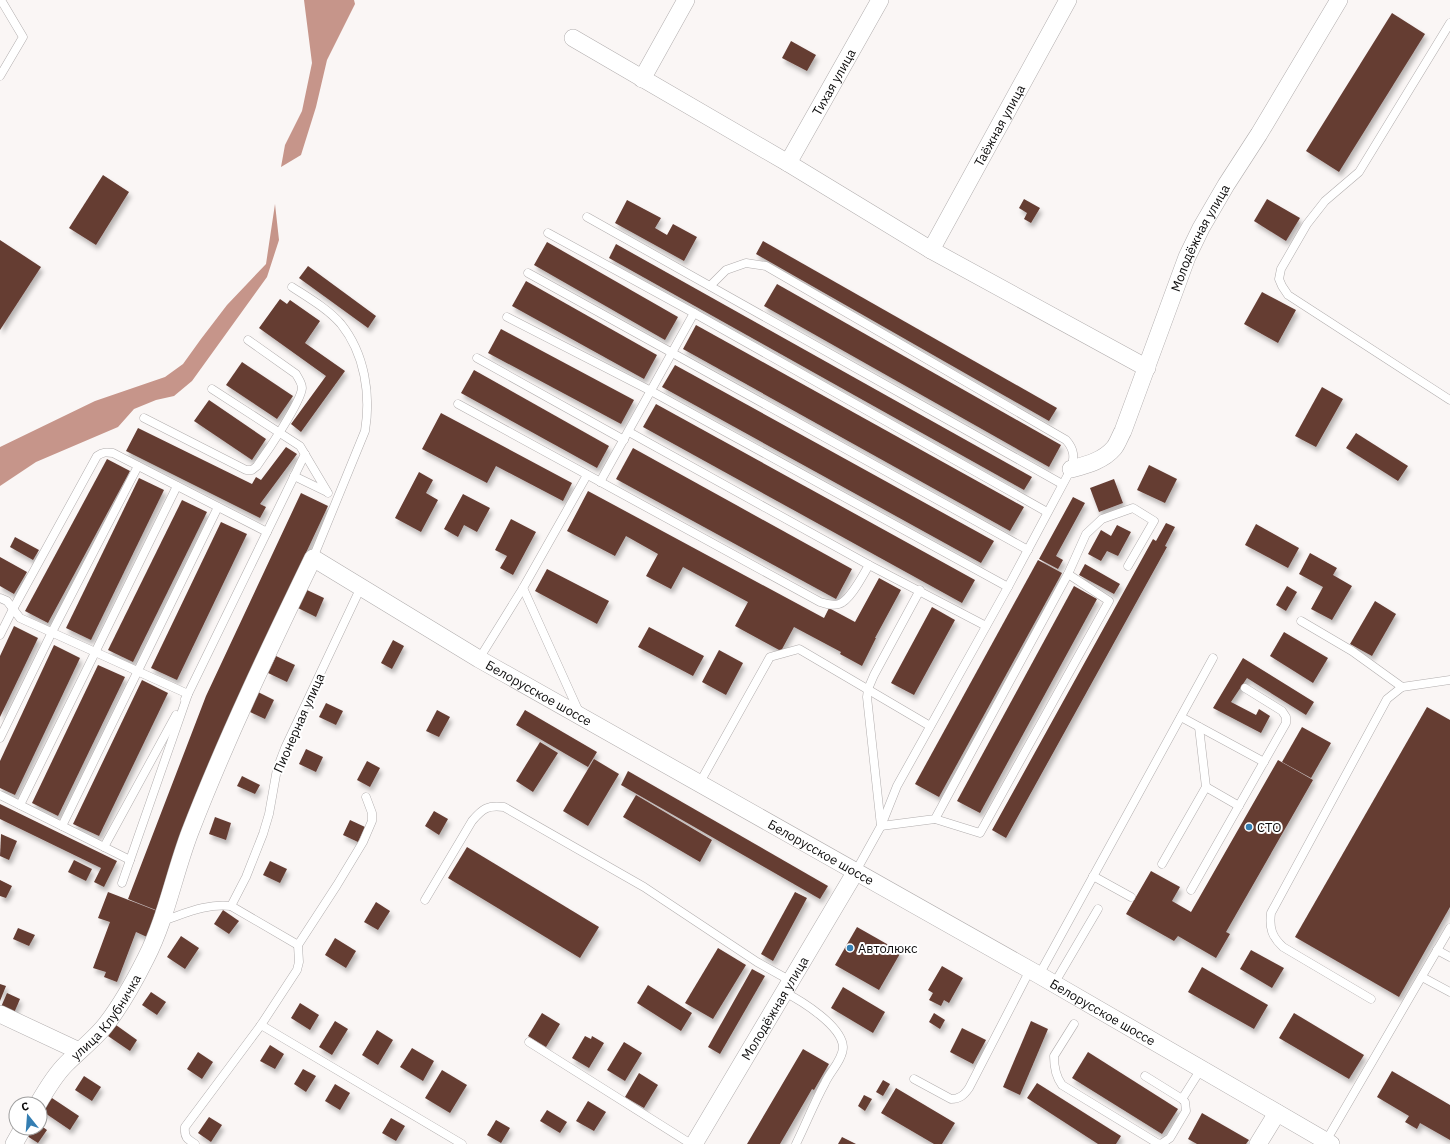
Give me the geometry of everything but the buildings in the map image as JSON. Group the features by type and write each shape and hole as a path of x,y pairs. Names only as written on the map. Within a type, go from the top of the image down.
{"street":[{"path":"642,79 686,0"},
{"name":"Тихая улица","path":"788,163 880,0"},
{"name":"Таёжная улица","path":"931,250 1068,0"},
{"name":"Молодёжная улица","path":"1071,469 1093,463 1103,458 1114,448 1123,431 1188,257 1201,228 1226,184 1259,134 1339,0"},
{"path":"572,38 788,163 931,250 1147,368"},
{"name":"Белорусское шоссе","path":"313,558 479,659 1035,973 1328,1143"},
{"name":"улица Клубничка","path":"43,1096 65,1065 95,1037 112,1016 146,957 161,921 189,834 222,754 250,688 313,558"},
{"name":"Молодёжная улица","path":"693,1144 856,872"},
{"path":"0,1014 79,1051"},
{"path":"1258,1144 1277,1113"}],"lane":[{"path":"0,76 23,37 1,0"},
{"path":"1450,23 1359,172 1325,201 1307,224 1281,268 1280,279 1282,286 1288,295 1450,400"},
{"path":"587,216 1062,484"},
{"path":"548,233 694,313 1047,512"},
{"path":"710,286 726,270 746,263 766,266 1066,440 1072,446 1074,453 1071,469 1008,587 897,786 880,826 856,872"},
{"path":"528,273 1028,550"},
{"path":"292,287 327,311 341,324 352,341 364,373 368,394 368,416 365,431 313,558"},
{"path":"600,482 694,313"},
{"path":"507,317 651,391 1008,587"},
{"path":"144,418 246,470 252,470 257,466 280,432 300,396 302,387 296,374 248,340"},
{"path":"477,358 624,440"},
{"path":"212,389 300,446 328,493"},
{"path":"458,404 820,602 832,605 839,604 847,600 869,565"},
{"path":"629,432 869,565 920,590 986,626"},
{"path":"0,635 97,456 106,452 113,453 266,532"},
{"path":"104,847 188,694 305,454"},
{"path":"0,738 52,632 138,466"},
{"path":"479,659 523,588 587,474"},
{"path":"294,476 338,498"},
{"path":"20,805 177,486"},
{"path":"62,826 218,507"},
{"path":"935,819 1068,574 1086,534 1102,520 1133,508 1154,521 1128,566"},
{"path":"880,826 935,819 980,832 1109,600 1068,574"},
{"name":"Пионерная улица","path":"231,906 246,877 263,834 269,814 276,769 361,587"},
{"path":"523,588 581,716"},
{"path":"880,826 867,697 868,689 920,590"},
{"path":"0,598 7,601 20,618 188,694"},
{"path":"1301,621 1352,651 1402,687"},
{"path":"699,784 770,657 799,649 930,726"},
{"path":"914,1078 951,1099 957,1099 963,1096 969,1088 1035,973 1094,876 1213,658"},
{"path":"1371,999 1283,947 1275,940 1271,930 1271,913 1387,699 1402,687 1450,680"},
{"path":"1191,890 1286,723 1286,717 1282,712 1245,688"},
{"path":"122,883 188,694"},
{"path":"1181,717 1264,762"},
{"path":"1162,864 1206,788 1199,726"},
{"path":"1206,788 1239,806"},
{"path":"0,795 130,860"},
{"path":"195,1144 187,1139 184,1134 185,1127 261,1025 297,970 299,962 298,945 363,842 372,821 372,813 366,797"},
{"path":"425,900 472,821 485,808 494,806 504,807 644,887 757,962 788,986 804,1003 838,1032 843,1048 841,1055 824,1084 796,1144"},
{"path":"1094,876 1130,896"},
{"path":"161,921 209,906 231,906 298,945"},
{"path":"1054,984 1098,909"},
{"path":"1328,1143 1450,928"},
{"path":"1437,950 1450,957"},
{"path":"1422,976 1450,992"},
{"path":"1074,1024 1054,1056 1058,1077 1062,1085 1157,1143 1162,1144 1170,1138 1186,1111 1185,1102 1146,1076"},
{"path":"261,1025 462,1144"},
{"path":"529,1042 693,1144"},
{"path":"1182,1099 1201,1069"}],"shaded area":[{"path":"304,0 354,0 355,4 327,60 316,107 301,155 281,167 285,145 302,111 312,63"},
{"path":"275,204 279,240 267,277 192,381 174,396 156,400 134,409 118,427 36,462 0,486 0,447 95,401 165,377 183,364 227,305 266,264"}],"place":[{"name":"СТО","path":"1249,827"},
{"name":"Автолюкс","path":"850,948"}]}
